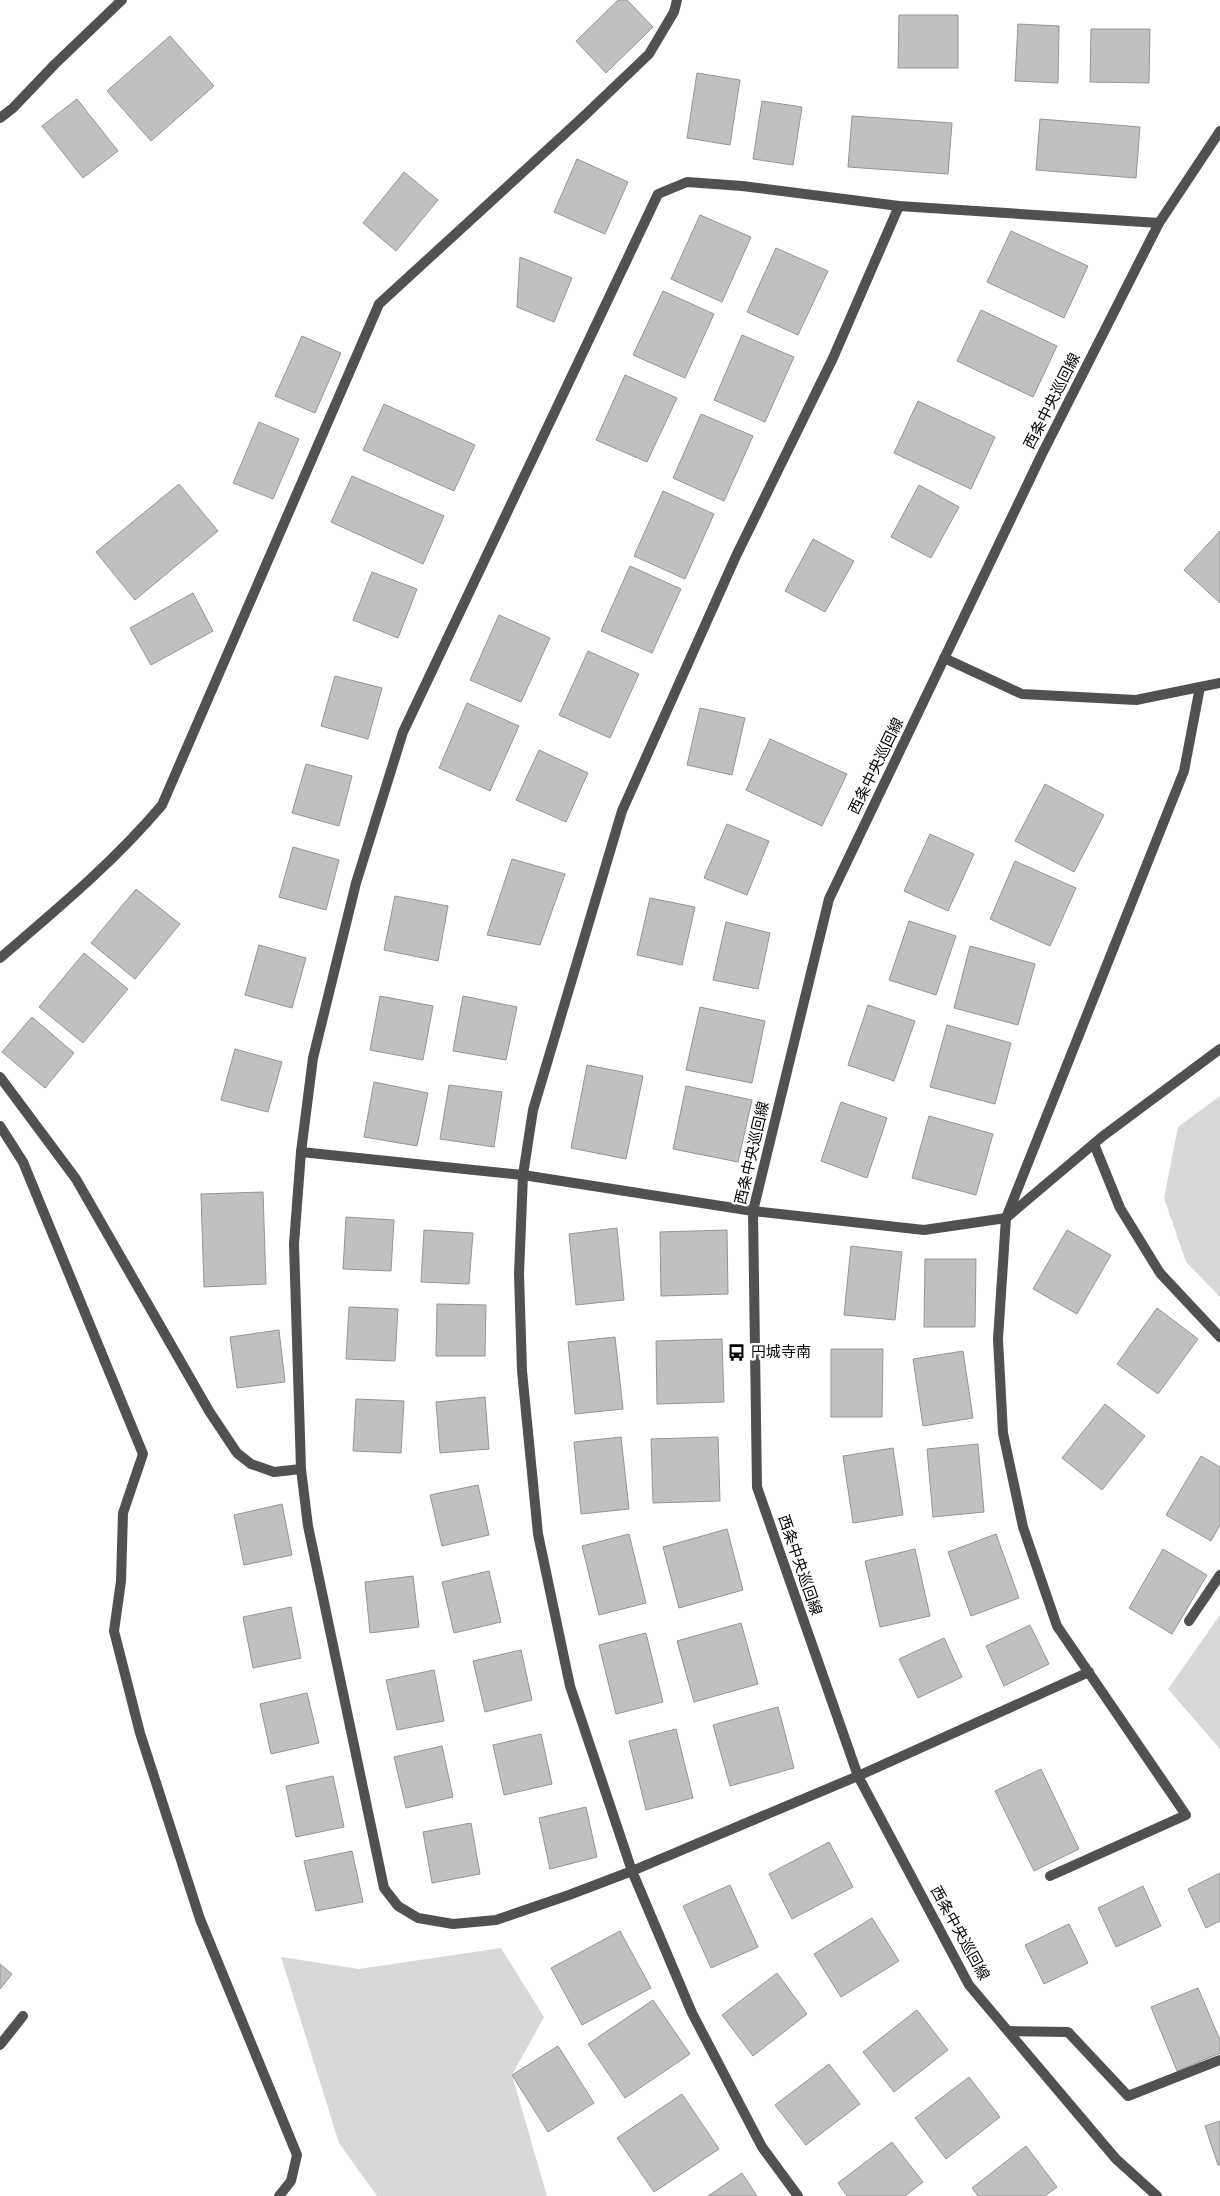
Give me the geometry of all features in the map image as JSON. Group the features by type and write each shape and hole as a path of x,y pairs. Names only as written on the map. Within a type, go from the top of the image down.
{"street":[{"path":"0,118 13,108 55,64 122,0"},
{"path":"0,958 64,904 130,842 162,805 379,304 649,54 674,12 677,0"},
{"name":"西条中央巡回線","path":"1157,2196 1116,2159 969,1985 858,1776 757,1487 753,1211 829,899 1041,456 1158,223 1220,131"},
{"path":"1089,1672 858,1776 569,1896 496,1920 453,1924 418,1918 398,1906 384,1888 308,1526 301,1469 294,1244 301,1152 313,1058 356,883 403,732 658,194 687,182 742,186 899,206 1158,223"},
{"path":"798,2196 762,2146 692,2013 632,1871 570,1686 538,1534 522,1371 519,1274 523,1175 533,1110 622,811 736,556 833,358 899,206"},
{"path":"944,658 1022,694 1136,700 1220,683"},
{"path":"1050,1876 1186,1815 1057,1626 1023,1527 1003,1432 998,1339 1006,1218 1184,771 1200,687"},
{"path":"301,1152 523,1175 753,1211 924,1230 1006,1218 1094,1144 1220,1049"},
{"path":"0,1077 76,1179 209,1410 237,1453 251,1464 274,1472 301,1469"},
{"path":"0,1126 23,1162 143,1454 124,1513 120,1581 114,1631 140,1732 200,1919 297,2155 291,2182 279,2196"},
{"path":"1094,1144 1120,1208 1160,1273 1220,1337"},
{"path":"1189,1622 1220,1575"},
{"path":"0,2045 24,2016"},
{"path":"1008,2031 1068,2032 1128,2096 1220,2060"}],"shaded area":[{"path":"1220,1096 1220,1297 1186,1262 1164,1198 1178,1127"},
{"path":"1220,1615 1220,1749 1168,1689"},
{"path":"501,1948 544,2017 512,2075 547,2196 377,2196 339,2143 281,1957 359,1969"}],"building":[{"path":"618,0 627,0 653,27 606,73 576,41"},
{"path":"899,15 958,15 958,68 898,68"},
{"path":"1018,24 1059,26 1058,83 1015,81"},
{"path":"1091,29 1150,29 1149,83 1090,82"},
{"path":"170,36 214,86 151,141 107,91"},
{"path":"697,73 740,80 730,145 687,138"},
{"path":"77,99 118,151 83,178 42,126"},
{"path":"762,101 802,107 793,165 753,159"},
{"path":"852,116 952,123 948,174 848,167"},
{"path":"1040,119 1140,127 1136,178 1036,170"},
{"path":"577,159 628,182 605,234 554,212"},
{"path":"404,172 438,200 396,251 363,223"},
{"path":"700,215 751,237 722,302 671,279"},
{"path":"1011,231 1088,266 1064,318 987,282"},
{"path":"776,248 828,271 798,335 747,312"},
{"path":"520,257 572,278 554,322 517,307"},
{"path":"663,291 714,314 685,378 633,355"},
{"path":"981,310 1057,346 1033,397 957,361"},
{"path":"742,335 794,357 765,422 714,400"},
{"path":"302,336 341,353 315,413 275,396"},
{"path":"625,375 677,398 647,462 596,440"},
{"path":"918,401 995,437 971,489 894,453"},
{"path":"384,404 475,445 454,491 363,450"},
{"path":"701,414 753,436 724,501 673,478"},
{"path":"259,422 299,439 273,499 233,483"},
{"path":"352,476 444,516 423,564 331,522"},
{"path":"179,484 218,531 135,600 96,552"},
{"path":"919,485 959,507 931,558 891,537"},
{"path":"663,491 714,514 685,579 634,556"},
{"path":"1220,531 1220,603 1184,570"},
{"path":"813,539 854,561 825,612 785,591"},
{"path":"630,566 681,589 652,653 601,631"},
{"path":"372,572 417,589 398,638 353,620"},
{"path":"193,593 213,631 151,665 130,628"},
{"path":"499,615 550,638 521,702 470,680"},
{"path":"588,651 639,674 610,738 559,715"},
{"path":"335,676 382,688 368,739 321,726"},
{"path":"467,703 519,726 490,791 439,768"},
{"path":"700,708 745,718 732,775 687,765"},
{"path":"770,739 847,774 822,826 746,790"},
{"path":"539,750 588,773 566,822 516,800"},
{"path":"306,764 352,776 339,826 292,813"},
{"path":"1045,784 1104,815 1074,872 1015,841"},
{"path":"727,824 769,841 747,895 704,878"},
{"path":"930,834 974,854 948,911 904,891"},
{"path":"293,847 339,860 326,910 279,897"},
{"path":"512,859 565,874 540,945 487,935"},
{"path":"1015,861 1076,888 1050,946 990,919"},
{"path":"136,889 180,924 135,979 91,943"},
{"path":"395,896 448,906 438,961 384,950"},
{"path":"650,898 695,907 682,965 637,955"},
{"path":"909,921 956,936 936,995 889,980"},
{"path":"726,922 770,933 758,989 713,980"},
{"path":"259,945 306,958 292,1008 245,995"},
{"path":"970,946 1035,964 1018,1025 954,1008"},
{"path":"84,953 128,989 83,1043 39,1007"},
{"path":"380,996 433,1006 423,1060 370,1050"},
{"path":"463,996 517,1007 506,1060 453,1051"},
{"path":"868,1005 915,1021 894,1081 848,1065"},
{"path":"700,1007 765,1021 752,1083 686,1070"},
{"path":"32,1017 74,1053 45,1088 2,1052"},
{"path":"947,1025 1011,1043 995,1104 930,1087"},
{"path":"235,1049 282,1062 268,1112 221,1100"},
{"path":"587,1065 643,1076 626,1159 571,1148"},
{"path":"374,1082 428,1093 417,1146 364,1137"},
{"path":"449,1085 502,1092 494,1147 440,1139"},
{"path":"686,1086 752,1100 738,1162 673,1149"},
{"path":"841,1102 887,1118 867,1178 821,1161"},
{"path":"929,1116 993,1134 976,1195 912,1178"},
{"path":"263,1192 266,1284 204,1287 201,1194"},
{"path":"346,1217 394,1220 391,1271 343,1269"},
{"path":"617,1228 624,1300 576,1305 569,1234"},
{"path":"424,1230 473,1233 469,1284 421,1282"},
{"path":"727,1230 728,1294 661,1296 660,1232"},
{"path":"1067,1230 1111,1255 1077,1314 1033,1289"},
{"path":"851,1246 902,1252 895,1320 844,1315"},
{"path":"925,1259 976,1259 975,1327 924,1327"},
{"path":"437,1304 486,1305 485,1356 436,1356"},
{"path":"349,1307 398,1309 395,1361 346,1359"},
{"path":"1157,1308 1198,1339 1158,1394 1117,1364"},
{"path":"279,1330 285,1382 237,1388 230,1337"},
{"path":"615,1337 623,1409 575,1414 568,1342"},
{"path":"722,1339 724,1402 657,1404 656,1341"},
{"path":"831,1349 883,1349 882,1417 831,1417"},
{"path":"963,1351 973,1418 923,1426 913,1359"},
{"path":"485,1397 489,1449 440,1453 436,1402"},
{"path":"356,1399 404,1401 401,1453 353,1451"},
{"path":"1105,1404 1145,1436 1102,1490 1062,1458"},
{"path":"621,1437 629,1509 581,1514 574,1442"},
{"path":"718,1437 720,1501 653,1503 651,1439"},
{"path":"978,1444 984,1512 933,1517 927,1449"},
{"path":"893,1448 903,1515 853,1523 843,1456"},
{"path":"1201,1456 1220,1467 1220,1525 1211,1541 1166,1515"},
{"path":"478,1485 489,1535 442,1546 430,1495"},
{"path":"282,1504 292,1555 244,1565 234,1515"},
{"path":"727,1529 743,1590 679,1608 663,1547"},
{"path":"629,1534 646,1603 599,1615 582,1546"},
{"path":"996,1534 1019,1598 971,1616 948,1552"},
{"path":"915,1549 930,1616 880,1627 865,1561"},
{"path":"1163,1549 1207,1575 1172,1634 1129,1608"},
{"path":"489,1571 501,1622 454,1633 442,1582"},
{"path":"413,1576 419,1627 370,1633 365,1582"},
{"path":"291,1607 301,1658 253,1668 243,1617"},
{"path":"741,1623 758,1684 694,1702 677,1641"},
{"path":"1030,1625 1049,1664 1004,1686 986,1646"},
{"path":"646,1633 663,1702 616,1714 599,1645"},
{"path":"944,1638 962,1677 918,1698 899,1659"},
{"path":"521,1650 532,1700 485,1712 473,1661"},
{"path":"434,1670 444,1721 397,1730 386,1680"},
{"path":"307,1693 319,1743 271,1754 260,1704"},
{"path":"778,1707 794,1768 730,1786 713,1725"},
{"path":"676,1729 693,1798 646,1810 629,1741"},
{"path":"541,1734 552,1784 504,1795 493,1745"},
{"path":"442,1746 453,1797 406,1808 394,1757"},
{"path":"1041,1769 1079,1849 1034,1871 995,1791"},
{"path":"333,1776 344,1827 296,1837 286,1786"},
{"path":"586,1807 597,1857 550,1869 539,1818"},
{"path":"471,1823 480,1874 432,1883 423,1832"},
{"path":"829,1842 853,1887 792,1919 769,1874"},
{"path":"352,1851 363,1902 316,1911 304,1861"},
{"path":"1220,1873 1220,1921 1206,1928 1188,1889"},
{"path":"730,1885 758,1947 711,1968 683,1906"},
{"path":"1143,1886 1161,1926 1116,1947 1098,1908"},
{"path":"872,1918 899,1961 841,1997 814,1954"},
{"path":"1069,1924 1088,1963 1044,1984 1025,1945"},
{"path":"620,1931 651,1988 582,2025 551,1968"},
{"path":"0,1964 12,1974 0,1989"},
{"path":"777,1973 807,2014 753,2056 722,2015"},
{"path":"1198,1988 1220,2040 1220,2053 1177,2071 1151,2007"},
{"path":"653,2000 690,2054 625,2098 588,2044"},
{"path":"917,2010 948,2050 894,2092 863,2052"},
{"path":"558,2046 594,2103 548,2132 512,2075"},
{"path":"829,2064 860,2104 806,2145 775,2105"},
{"path":"969,2077 1000,2117 946,2159 915,2118"},
{"path":"682,2094 719,2149 654,2192 617,2138"},
{"path":"1220,2121 1220,2165 1218,2165 1205,2126"},
{"path":"892,2142 923,2182 905,2196 847,2196 838,2183"},
{"path":"1026,2146 1057,2187 1045,2196 978,2196 972,2188"},
{"path":"742,2173 757,2196 708,2196"}],"place":[{"name":"円城寺南","path":"737,1352"}]}
